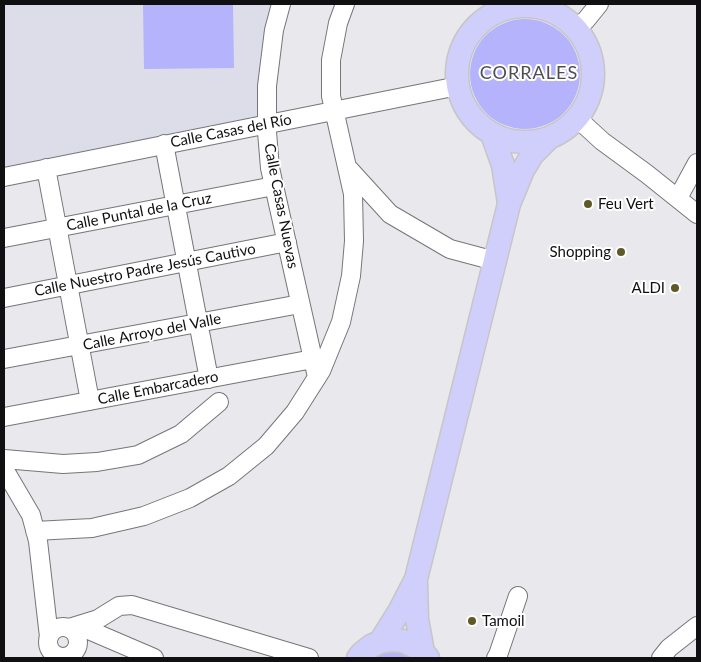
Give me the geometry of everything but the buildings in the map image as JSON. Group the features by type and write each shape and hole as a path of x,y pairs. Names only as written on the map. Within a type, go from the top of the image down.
{"main road":[{"path":"534,5 552,11 576,28 591,53 594,76 590,99 578,118 565,131 548,139 529,143 510,141 492,134 476,122 464,105 458,86 457,67 462,48 486,11 500,11 517,6 534,5"},
{"path":"492,134 502,164 509,204"},
{"path":"380,642 416,579 509,204 523,170 532,155 548,139"},
{"path":"416,579 417,619 426,655"},
{"path":"358,658 370,646 392,640 414,646 426,655"}],"street":[{"name":"Calle Casas Nuevas","path":"281,4 274,30 266,86 266,124 270,168 317,377"},
{"path":"35,531 92,528 144,516 190,498 229,476 266,446 295,412 317,377 341,322 351,276 354,241 354,194 331,96 331,60 338,23 345,4"},
{"path":"576,28 586,20 599,4"},
{"name":"Calle Casas del Río","path":"4,177 458,86"},
{"path":"578,118 602,141 697,214"},
{"path":"164,144 209,379"},
{"path":"678,198 697,163"},
{"path":"347,167 390,214 450,249 495,261"},
{"path":"46,168 90,401"},
{"name":"Calle Puntal de la Cruz","path":"4,238 274,186"},
{"name":"Calle Nuestro Padre Jesús Cautivo","path":"4,298 287,242"},
{"name":"Calle Arroyo del Valle","path":"4,359 300,304"},
{"name":"Calle Embarcadero","path":"4,417 313,359"},
{"path":"4,459 64,464 98,462 138,455 181,434 219,402"},
{"path":"4,472 31,515 38,541 50,649 58,656 67,656 77,637 119,606 132,605 309,658"},
{"path":"496,658 518,596"},
{"path":"46,604 48,611 56,620 77,637"},
{"path":"661,658 669,648 697,626"},
{"path":"50,649 55,630 113,650 154,658"}],"shaded area":[{"path":"4,4 281,4 267,124 4,177"},
{"path":"143,4 233,4 234,68 144,69"},
{"path":"525,19 546,23 564,35 576,53 580,74 576,95 564,113 546,125 525,129 504,125 486,113 474,95 470,74 474,53 486,35 504,23"},
{"path":"397,650 415,658 370,658 379,653"}],"place":[{"name":"Feu Vert","path":"588,204"},
{"name":"Shopping","path":"621,252"},
{"name":"ALDI","path":"675,288"},
{"name":"Tamoil","path":"472,621"}],"district":[{"name":"CORRALES","path":"529,73"}]}
